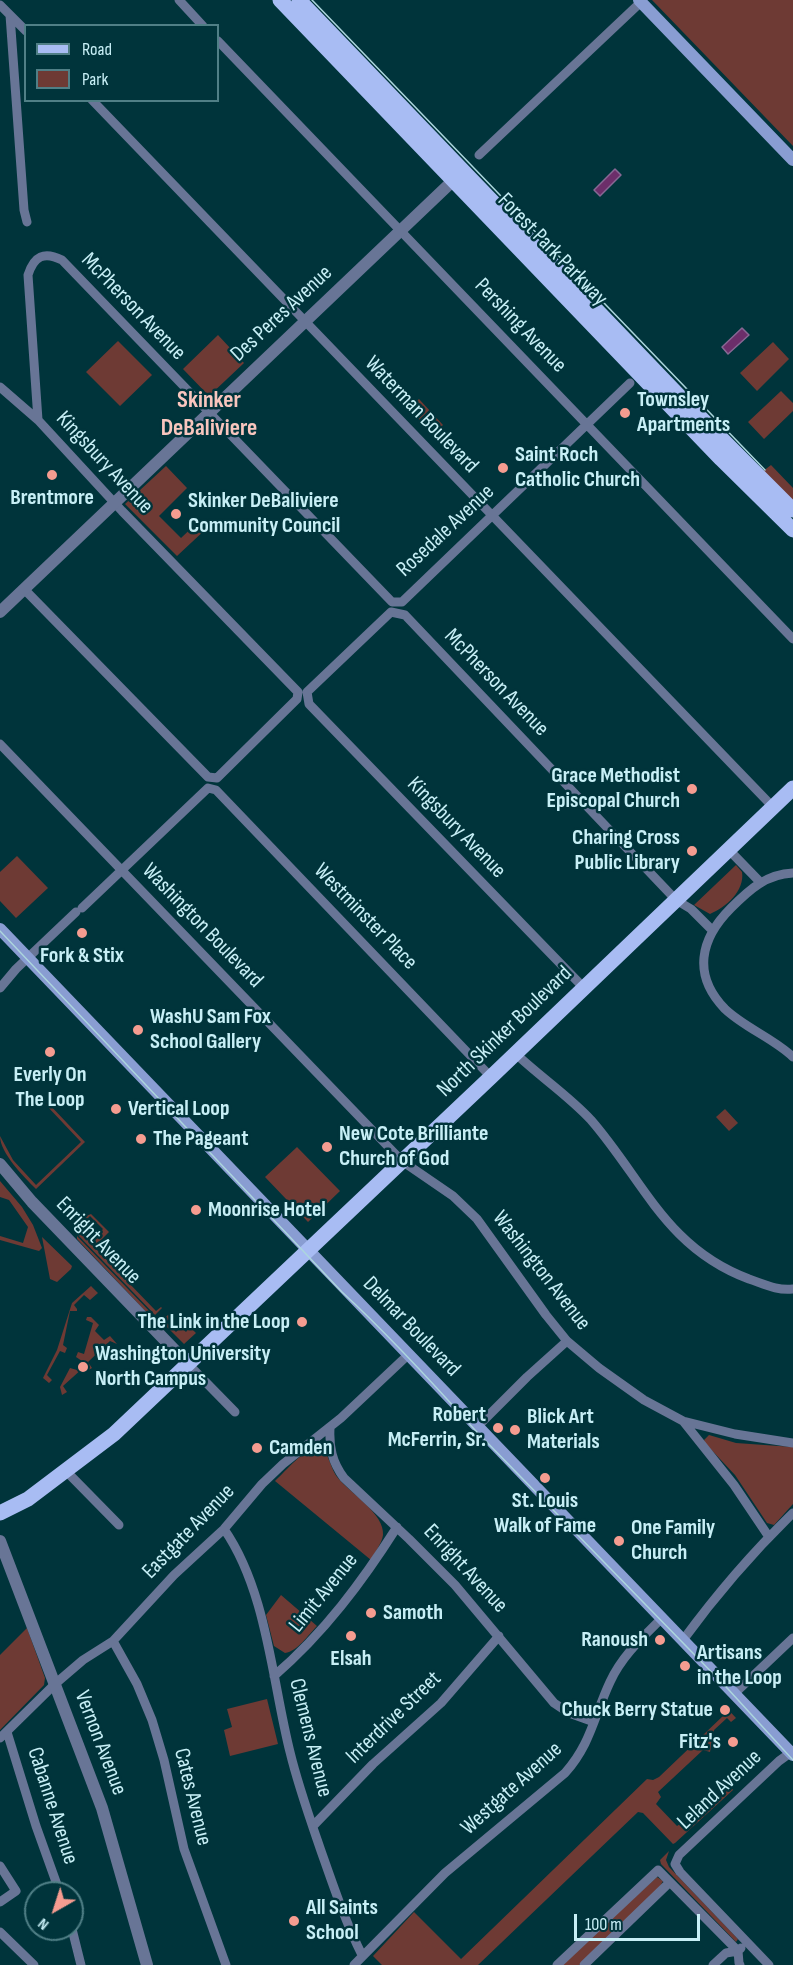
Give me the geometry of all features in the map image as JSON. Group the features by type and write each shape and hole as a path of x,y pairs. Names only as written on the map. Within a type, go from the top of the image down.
{"main road":[{"name":"Forest Park Parkway","path":"280,0 793,510"},
{"name":"Forest Park Parkway","path":"299,0 458,176 713,450 793,530"},
{"path":"640,1 793,160"},
{"name":"North Skinker Boulevard","path":"0,1514 28,1499 114,1434 793,788"},
{"name":"Delmar Boulevard","path":"0,929 792,1753"}],"street":[{"path":"179,0 201,24"},
{"path":"479,155 640,1"},
{"path":"0,5 24,29"},
{"path":"10,15 24,210 27,222"},
{"name":"Pershing Avenue","path":"219,41 793,639"},
{"name":"Waterman Boulevard","path":"94,102 773,807"},
{"name":"Des Peres Avenue","path":"0,612 458,176"},
{"name":"McPherson Avenue","path":"38,420 28,274 31,265 43,255 53,255 62,260 392,602"},
{"name":"Rosedale Avenue","path":"392,602 402,602 630,382"},
{"name":"Kingsbury Avenue","path":"0,387 38,420 114,503 298,692 297,699 217,778 208,777 24,589"},
{"name":"Rosedale Avenue","path":"307,692 391,612 405,615"},
{"name":"McPherson Avenue","path":"405,615 676,900 691,909 712,930"},
{"name":"Kingsbury Avenue","path":"307,692 309,704 584,988"},
{"name":"Washington Boulevard","path":"0,744 402,1161"},
{"name":"Westminster Place","path":"122,871 208,788 216,790 491,1077"},
{"path":"729,850 760,882"},
{"path":"0,988 27,958 122,871"},
{"path":"793,873 771,876 760,882 734,905 712,930 703,957 704,971 716,997 726,1010 793,1056"},
{"path":"516,1053 590,1119 672,1229 701,1253 732,1272 781,1290 793,1289"},
{"name":"Washington Avenue","path":"402,1161 453,1196 477,1219 546,1316 567,1341 598,1368 644,1400 683,1421 735,1434 793,1443"},
{"name":"Enright Avenue","path":"0,1164 32,1202 235,1412"},
{"path":"478,1426 567,1341"},
{"name":"Eastgate Avenue","path":"4,1735 55,1684 83,1660 113,1641 174,1575 224,1529 262,1484 286,1461 330,1428 409,1354"},
{"name":"Washington Avenue","path":"683,1421 734,1485 769,1537"},
{"name":"Enright Avenue","path":"330,1428 332,1455 338,1470 352,1487 397,1527 455,1585 560,1708 594,1722"},
{"path":"65,1470 119,1525"},
{"path":"683,1640 720,1592 793,1513"},
{"name":"Limit Avenue","path":"274,1676 311,1642 333,1617 368,1572 397,1527"},
{"name":"Clemens Avenue","path":"224,1529 240,1556 257,1602 290,1751 349,1929 362,1955"},
{"name":"Vernon Avenue","path":"0,1541 102,1808 147,1965"},
{"name":"Westgate Avenue","path":"354,1965 445,1873 565,1773 582,1752 604,1695 618,1667 639,1640 662,1618"},
{"name":"Interdrive Street","path":"313,1826 373,1764 441,1703 499,1636"},
{"path":"734,1694 793,1638"},
{"name":"Cates Avenue","path":"113,1641 137,1684 152,1720 164,1760 184,1849 226,1965"},
{"name":"Cabanne Avenue","path":"4,1735 56,1881"},
{"name":"Leland Avenue","path":"747,1942 675,1864 676,1860 778,1761 792,1753"},
{"path":"0,1866 16,1891 0,1902"},
{"path":"557,1965 658,1870 738,1951 738,1964"},
{"path":"584,1965 670,1882"},
{"path":"0,1932 34,1965"},
{"path":"75,1941 81,1965"},
{"path":"713,1965 726,1953 738,1951 747,1942 769,1965"}],"green space":[{"path":"652,0 793,0 793,146"},
{"path":"218,335 244,363 209,396 183,369"},
{"path":"118,341 152,375 120,406 86,372"},
{"path":"773,342 789,359 757,391 740,373"},
{"path":"781,391 793,403 793,411 764,439 748,422"},
{"path":"419,399 443,425 433,434 408,408"},
{"path":"771,465 793,488 793,504 762,472"},
{"path":"166,466 187,488 159,516 181,538 200,520 207,528 177,556 125,504"},
{"path":"17,856 48,888 16,918 0,901 0,872"},
{"path":"736,865 742,872 741,886 728,903 710,914 694,905"},
{"path":"48,1103 85,1142 36,1189 8,1157 0,1136 13,1160 36,1185 81,1142 46,1105"},
{"path":"725,1109 738,1123 729,1131 716,1117"},
{"path":"297,1147 340,1191 308,1222 265,1177"},
{"path":"0,1181 22,1207 33,1225 42,1248 39,1251 0,1240 0,1236 23,1243 28,1227 9,1200 0,1197"},
{"path":"91,1214 109,1232 94,1247 156,1311 162,1308 155,1315 78,1235 81,1232 91,1242 103,1229 90,1216 75,1231 73,1229"},
{"path":"77,1236 154,1316 149,1315 77,1239"},
{"path":"42,1237 72,1266 57,1282 50,1279"},
{"path":"91,1286 98,1293 90,1300 84,1295 74,1305 77,1311 70,1311 63,1345 67,1348 65,1353 60,1351 47,1375 52,1380 49,1383 43,1378 57,1350 72,1303"},
{"path":"168,1315 171,1317 166,1322 176,1332 181,1327 186,1332 190,1327 196,1333 184,1344 161,1321"},
{"path":"87,1317 91,1317 99,1325 95,1331 104,1340 110,1336 117,1344 110,1341 88,1362 92,1368 87,1371 83,1368 63,1386 67,1392 62,1395 60,1387 70,1368 77,1370 82,1361 76,1357 78,1352 84,1354 93,1323 86,1320"},
{"path":"709,1435 736,1443 793,1447 793,1504 774,1525 767,1523 735,1475 705,1443 704,1440"},
{"path":"319,1447 325,1453 338,1478 373,1512 382,1527 383,1535 380,1544 371,1560 275,1481 301,1456"},
{"path":"281,1595 317,1626 298,1646 285,1653 274,1646 266,1615"},
{"path":"27,1628 45,1678 44,1685 0,1730 0,1655"},
{"path":"267,1699 278,1744 230,1756 224,1730 232,1727 227,1709"},
{"path":"723,1704 736,1718 731,1722 727,1718 714,1730 710,1752 703,1750 658,1792 661,1797 656,1804 677,1826 684,1821 690,1826 731,1787 733,1790 675,1843 673,1844 643,1813 638,1812 478,1965 382,1965 373,1956 414,1912 461,1959 647,1779 653,1780 659,1777 724,1715 719,1709"},
{"path":"669,1851 666,1860 669,1867 738,1939 736,1942 661,1864 660,1860"},
{"path":"657,1877 663,1881 658,1890 579,1965 560,1965"}],"shaded area":[{"path":"615,169 621,175 600,196 594,190"},
{"path":"742,328 749,335 728,354 722,347"}],"tram line":[{"path":"312,0 765,470"},
{"path":"0,931 342,1292 728,1689 793,1760"}],"place":[{"name":"Townsley Apartments","path":"625,413"},
{"name":"Saint Roch Catholic Church","path":"503,468"},
{"name":"Brentmore","path":"52,475"},
{"name":"Skinker DeBaliviere Community Council","path":"176,514"},
{"name":"Grace Methodist Episcopal Church","path":"692,789"},
{"name":"Charing Cross Public Library","path":"692,851"},
{"name":"Fork & Stix","path":"82,933"},
{"name":"WashU Sam Fox School Gallery","path":"138,1030"},
{"name":"Everly On The Loop","path":"50,1052"},
{"name":"Vertical Loop","path":"116,1109"},
{"name":"The Pageant","path":"141,1139"},
{"name":"New Cote Brilliante Church of God","path":"327,1147"},
{"name":"Moonrise Hotel","path":"196,1210"},
{"name":"The Link in the Loop","path":"302,1322"},
{"name":"Washington University North Campus","path":"83,1367"},
{"name":"Robert McFerrin, Sr.","path":"498,1428"},
{"name":"Blick Art Materials","path":"515,1430"},
{"name":"Camden","path":"257,1448"},
{"name":"St. Louis Walk of Fame","path":"545,1478"},
{"name":"One Family Church","path":"619,1541"},
{"name":"Samoth","path":"371,1613"},
{"name":"Elsah","path":"351,1636"},
{"name":"Ranoush","path":"660,1640"},
{"name":"Artisans in the Loop","path":"685,1666"},
{"name":"Chuck Berry Statue","path":"725,1710"},
{"name":"Fitz's","path":"733,1742"},
{"name":"All Saints School","path":"294,1921"}],"district":[{"name":"Skinker DeBaliviere","path":"209,415"}]}
